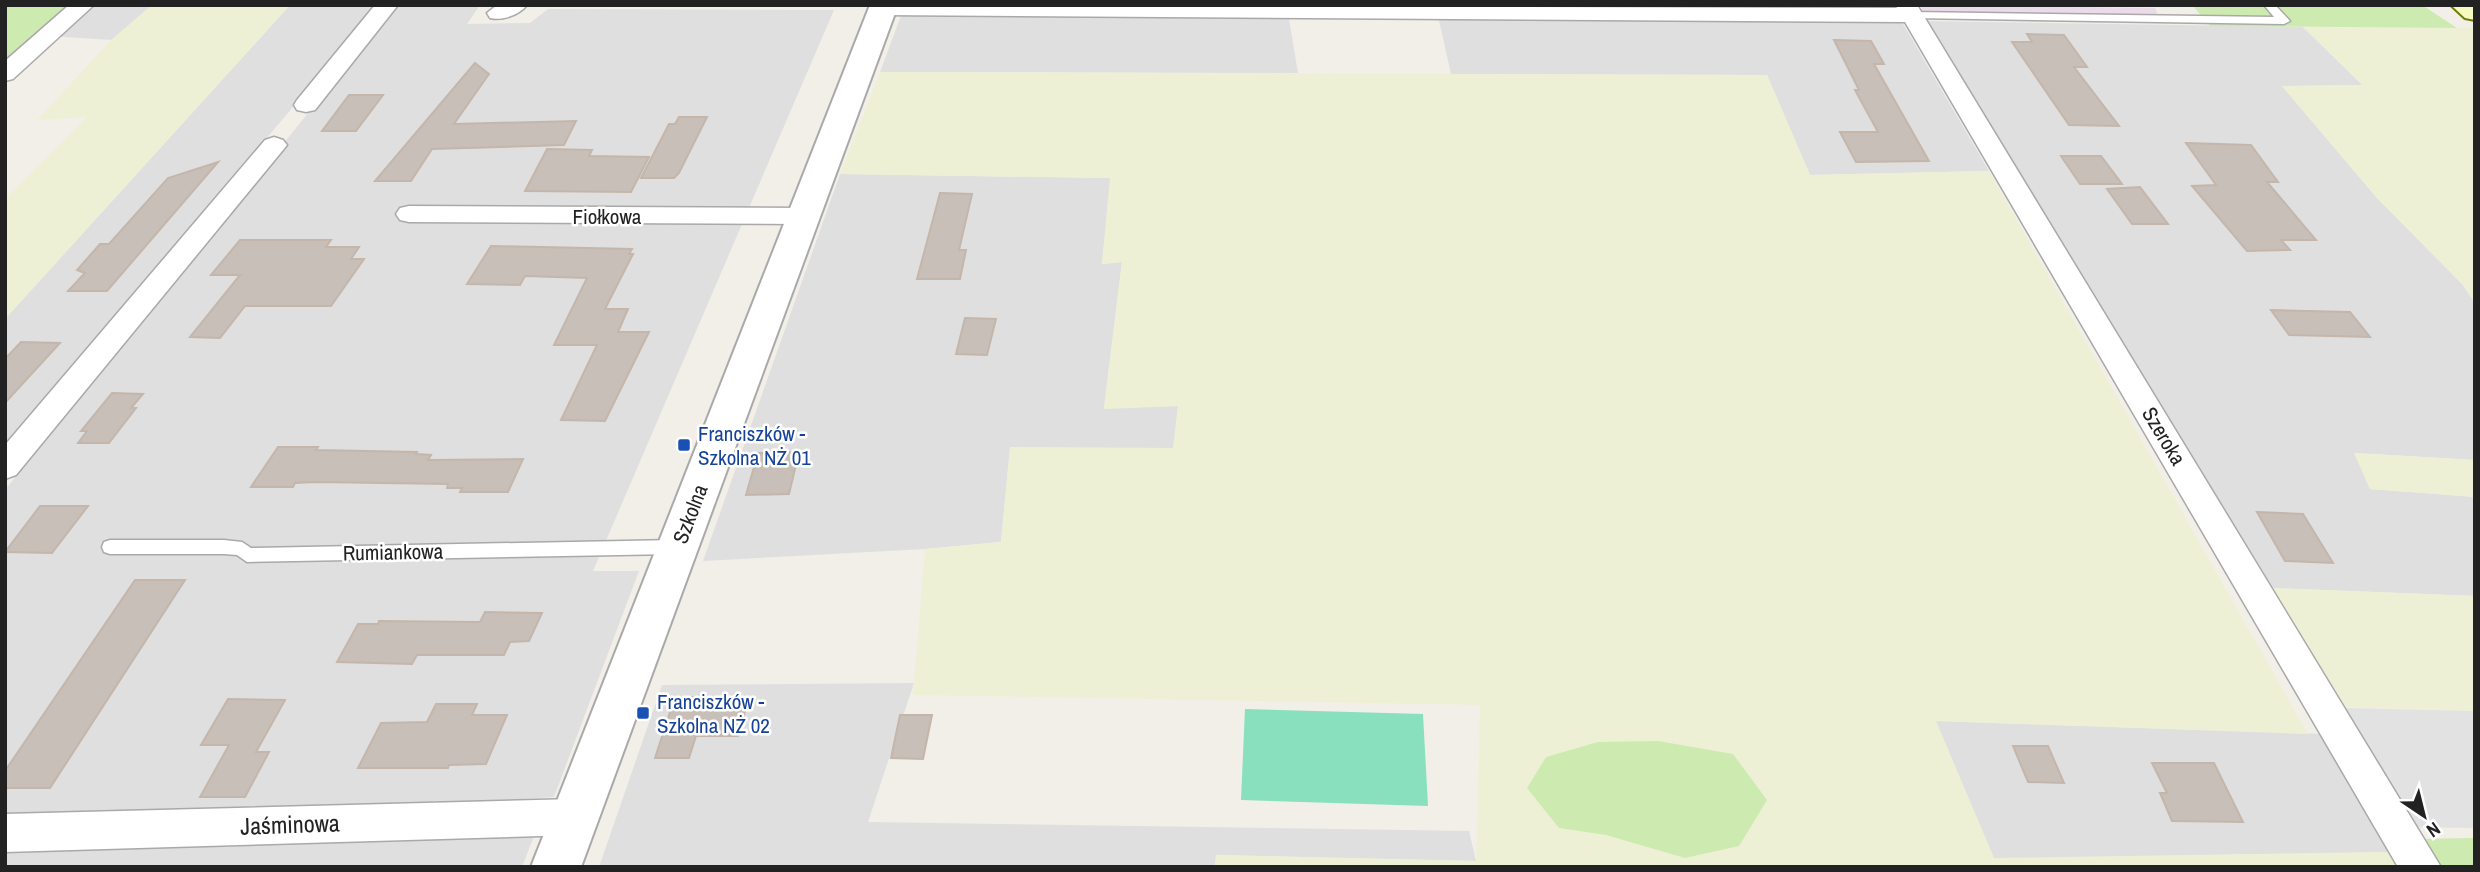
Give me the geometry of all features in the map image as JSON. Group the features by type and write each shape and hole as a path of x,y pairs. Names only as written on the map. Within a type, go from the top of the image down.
{"main road":[{"path":"2464,5 2475,12"}],"street":[{"path":"5,74 83,5"},
{"path":"884,7 1910,10"},
{"name":"Szkolna","path":"556,867 884,7"},
{"name":"Szeroka","path":"1910,10 2421,867"},
{"path":"306,105 380,14"},
{"path":"5,467 274,145"},
{"name":"Fiołkowa","path":"409,214 804,216"},
{"name":"Jaśminowa","path":"5,834 575,817"}],"lane":[{"path":"1910,10 2284,21 2269,5"},
{"name":"Rumiankowa","path":"110,547 242,548 247,555 678,547"}],"shaded area":[{"path":"74,5 152,5 112,40 48,36"},
{"path":"290,5 380,5 5,445 5,319"},
{"path":"395,5 480,5 467,24 530,23 548,9 834,10 593,571 639,571 554,797 5,831 5,490"},
{"path":"905,5 1317,6 1287,7 1298,73 880,72"},
{"path":"1503,5 1892,5 1989,171 1810,175 1767,75 1451,74 1436,7 1504,8"},
{"path":"1922,5 2155,8 2158,15 1922,11"},
{"path":"1924,21 2303,27 2363,85 2282,86 2377,198 2463,285 2475,303 2475,460 2355,453 2370,489 2475,497 2475,596 2272,588"},
{"path":"840,174 1111,178 1102,264 1122,262 1104,408 1178,406 1174,448 1010,448 1001,542 925,549 703,561"},
{"path":"914,683 868,822 1469,831 1476,861 1216,855 1215,867 599,867 662,685"},
{"path":"2345,708 2475,711 2475,828 2409,827"},
{"path":"1935,721 2326,734 2394,852 1994,859"},
{"path":"536,831 522,867 5,867 5,842"}],"green space":[{"path":"5,5 74,5 5,66"},
{"path":"152,5 290,5 5,319 5,198 87,117 37,120 111,40"},
{"path":"2192,5 2422,5 2457,28 2210,26"},
{"path":"2303,27 2475,28 2475,303 2463,285 2377,198 2282,86 2362,85"},
{"path":"880,72 1767,75 1810,175 1989,171 2308,734 1936,721 1994,858 2394,852 2404,867 1215,867 1216,855 1476,861 1480,705 913,695 925,549 1001,542 1010,447 1173,448 1178,406 1104,409 1122,262 1102,264 1110,178 840,174"},
{"path":"2354,453 2475,460 2475,497 2370,489"},
{"path":"2272,588 2475,596 2475,711 2345,707"},
{"path":"1245,709 1423,714 1428,806 1241,800"},
{"path":"1658,741 1733,754 1767,800 1739,846 1685,858 1606,835 1559,828 1527,788 1546,757 1598,742"},
{"path":"2475,838 2475,867 2433,867 2415,839"}],"building":[{"path":"2027,34 2064,35 2087,67 2074,67 2119,126 2069,125 2012,42 2032,42"},
{"path":"1834,40 1871,41 1884,64 1874,64 1929,161 1856,162 1840,132 1878,132 1855,90 1859,90"},
{"path":"475,63 489,74 454,124 576,121 564,145 432,149 411,181 375,181"},
{"path":"349,95 383,95 356,131 322,131"},
{"path":"679,117 707,117 679,173 674,178 641,178 669,124 675,124"},
{"path":"2186,143 2251,145 2278,182 2267,182 2316,240 2281,240 2290,250 2247,251 2192,186 2216,185"},
{"path":"547,149 592,150 589,156 649,157 631,192 525,191"},
{"path":"2061,156 2101,156 2122,184 2080,184"},
{"path":"218,162 107,291 68,291 85,273 77,270 100,244 109,244 168,178"},
{"path":"2140,187 2168,224 2132,224 2107,189"},
{"path":"940,193 972,194 959,250 966,250 960,279 917,279"},
{"path":"240,240 331,240 326,247 359,247 351,259 364,259 331,306 245,306 220,338 190,337 240,275 211,275"},
{"path":"491,246 632,249 629,254 633,254 605,309 628,309 618,332 649,332 605,421 561,420 597,345 554,345 587,278 525,276 520,285 467,284"},
{"path":"2271,310 2350,312 2370,337 2289,335"},
{"path":"965,318 996,319 987,355 956,354"},
{"path":"21,342 60,343 5,403 5,359"},
{"path":"112,393 143,394 131,408 136,408 109,443 78,443 87,431 81,431"},
{"path":"278,447 417,452 416,454 431,455 428,460 523,459 508,492 460,492 462,488 447,488 448,484 315,482 295,483 293,487 251,487"},
{"path":"799,452 789,494 746,495 758,453"},
{"path":"40,506 88,506 52,553 5,552"},
{"path":"2257,512 2303,514 2333,563 2285,561"},
{"path":"135,580 185,580 50,788 5,788 5,771"},
{"path":"485,612 542,613 529,641 510,642 504,655 417,655 412,664 337,662 358,624 378,624 379,621 480,622"},
{"path":"675,697 749,697 738,736 696,736 689,758 655,758"},
{"path":"228,699 285,700 256,752 269,752 245,797 200,797 229,745 201,745"},
{"path":"436,704 477,704 472,715 507,715 486,764 449,765 448,768 358,768 381,723 427,722"},
{"path":"900,715 932,715 923,759 891,758"},
{"path":"2013,746 2048,746 2064,783 2028,782"},
{"path":"2152,763 2214,763 2243,822 2172,821 2160,793 2167,793"}],"place":[{"name":"Franciszków - Szkolna NŻ 01","path":"684,445"},
{"name":"Franciszków - Szkolna NŻ 02","path":"643,713"}]}
